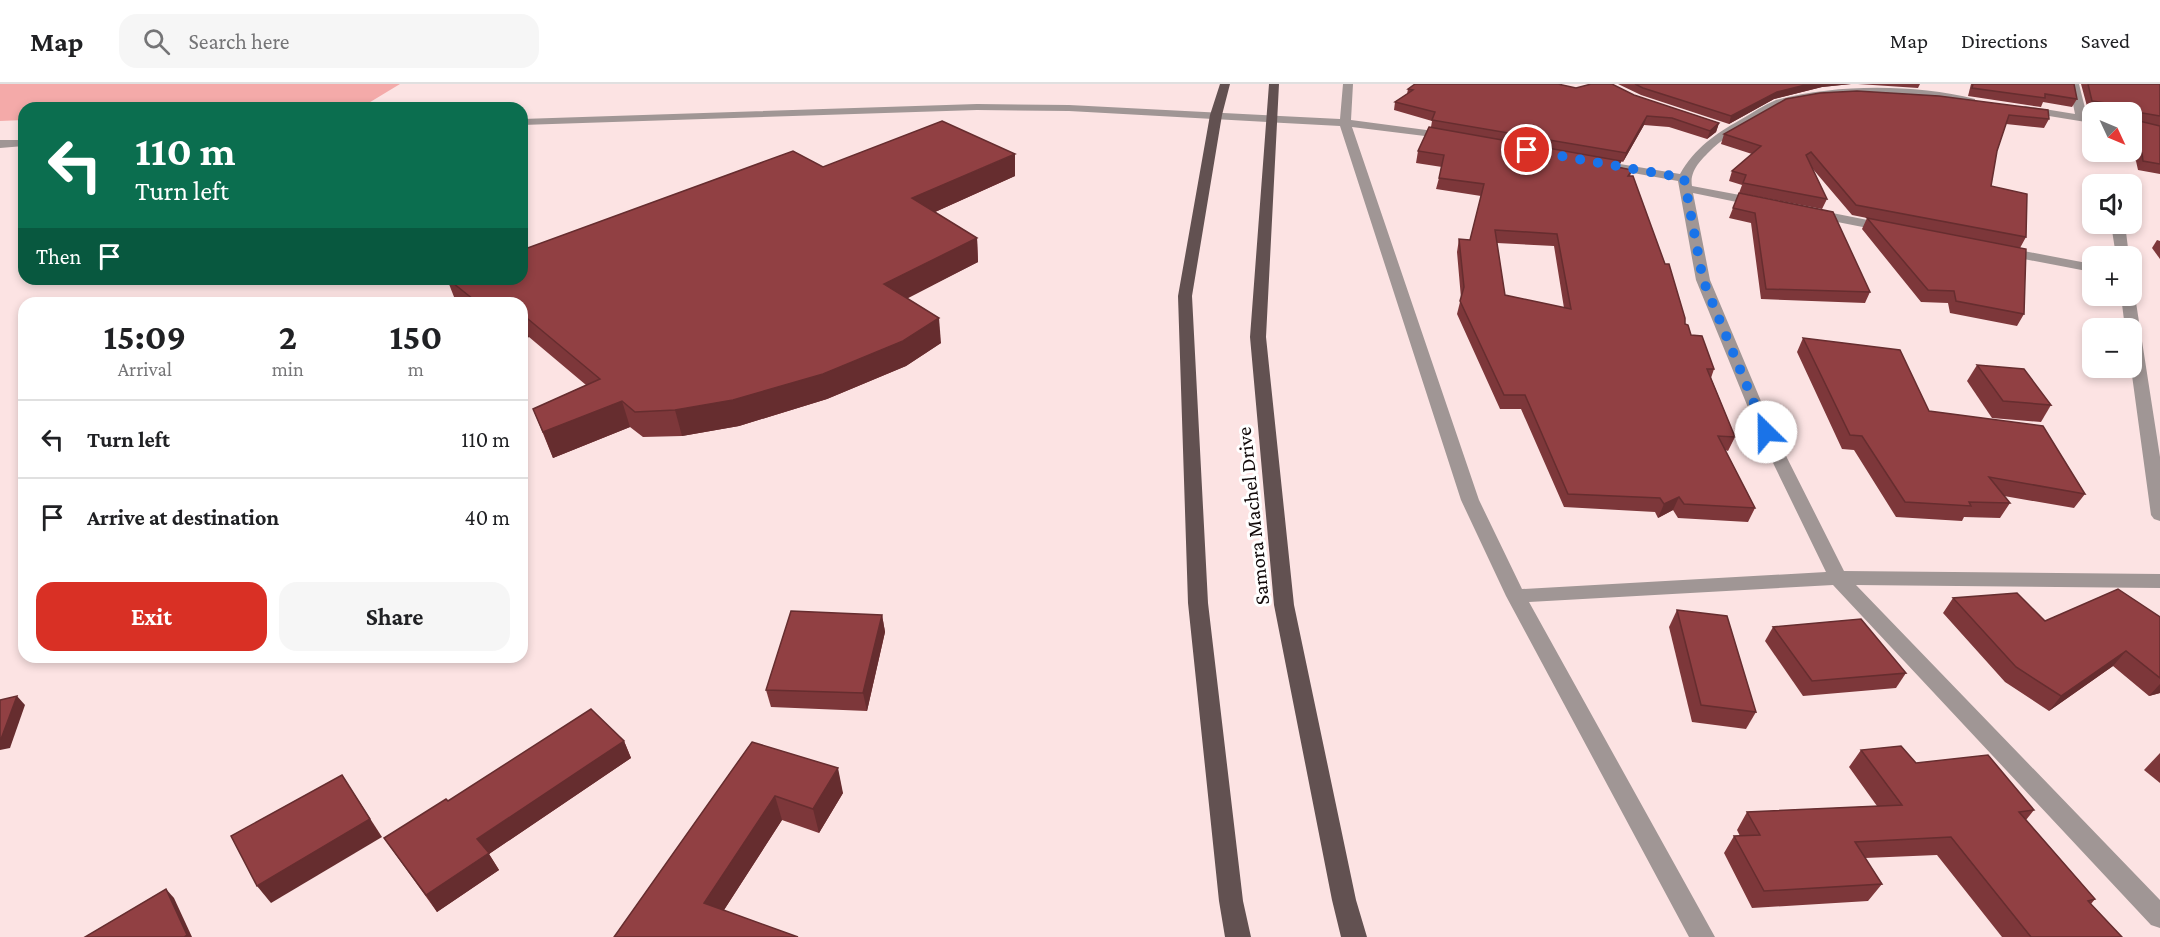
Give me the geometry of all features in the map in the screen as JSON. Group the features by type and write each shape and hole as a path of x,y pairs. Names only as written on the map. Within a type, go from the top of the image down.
{"main road":[{"path":"1225,84 1216,115 1185,296 1198,603 1231,901 1238,937"},
{"name":"Samora Machel Drive","path":"1274,84 1258,337 1284,605 1354,937"}],"street":[{"path":"1348,84 1345,123 1470,500 1516,596 1702,937"},
{"path":"2074,84 2082,106"},
{"path":"1988,103 1954,93 1854,89 1823,92 1779,103 1719,136 1694,159 1685,183 1703,280 1766,432 1838,578 2160,916"},
{"path":"528,122 977,107 1069,108 1272,117 1345,123 1461,138"},
{"path":"2012,107 2082,118"},
{"path":"1709,123 1729,130"},
{"path":"0,144 18,143"},
{"path":"1583,160 1779,207"},
{"path":"1802,211 1906,232"},
{"path":"1988,248 2082,266"},
{"path":"2129,306 2160,515"},
{"path":"1516,596 1838,578 2160,581"}],"shaded area":[{"path":"0,84 400,84 370,102 18,102 18,120 0,121"}],"building":[{"path":"1415,84 1558,84 1576,88 1591,84 1612,84 1634,95 1719,123 1710,131 1672,118 1647,116 1626,153 1432,120 1435,112 1395,102 1413,90 1408,89"},
{"path":"1635,84 1809,84 1777,92 1731,116"},
{"path":"1973,84 2074,84 2077,99 2045,94 2045,98 1972,88"},
{"path":"2088,84 2160,84 2160,116 2142,113 2142,102 2092,101"},
{"path":"1857,91 1939,96 2048,110 2049,119 2009,115 1997,151 1991,186 2027,194 2026,237 1856,205 1811,152 1806,155 1827,199 1743,183 1746,175 1732,171 1761,146 1724,134 1786,99 1820,93"},
{"path":"942,121 1015,154 912,198 977,238 884,284 939,318 903,341 823,374 733,400 675,410 635,412 622,401 543,432 533,409 600,379 528,319 528,297 470,297 456,285 528,285 528,248 793,151 823,167"},
{"path":"2142,122 2160,126 2160,164 2143,161"},
{"path":"1429,127 1621,161 1617,167 1632,170 1628,176 1633,176 1665,264 1669,264 1685,324 1688,325 1691,335 1702,336 1714,369 1707,369 1735,437 1718,436 1755,508 1684,504 1679,497 1664,504 1660,498 1568,494 1525,395 1504,395 1460,301 1464,287 1459,239 1470,240 1484,184 1439,178 1444,155 1418,151","holes":["1495,230 1557,234 1571,309 1505,295"]},
{"path":"1739,193 1833,212 1870,292 1766,289 1755,213 1733,208"},
{"path":"1867,218 2026,249 2024,314 1956,301 1954,291 1928,290"},
{"path":"1803,338 1900,350 1929,411 2043,426 2085,494 1989,477 2010,503 1969,502 1971,506 1905,502 1862,436 1850,435"},
{"path":"1977,365 2024,369 2051,405 2003,401"},
{"path":"2118,589 2160,617 2160,678 2126,651 2061,696 2016,667 1953,598 2017,593 2045,621"},
{"path":"1677,610 1727,616 1756,712 1701,705"},
{"path":"791,611 882,615 863,693 766,690"},
{"path":"1861,619 1906,673 1812,681 1773,627"},
{"path":"17,696 1,739 0,739 0,700"},
{"path":"591,709 624,741 477,839 489,853 426,895 384,838 446,799 448,801"},
{"path":"752,742 838,768 813,809 775,796 704,903 798,937 614,937"},
{"path":"1901,746 1916,763 1988,755 2034,810 2019,812 2095,899 2088,901 2122,937 2031,937 1951,837 1855,842 1882,884 1764,891 1734,836 1760,835 1747,812 1902,805 1861,750"},
{"path":"342,775 370,819 257,886 231,836"},
{"path":"166,889 187,935 184,937 85,937"}],"route":[{"path":"1527,150 1684,178 1703,280 1766,432"}]}
